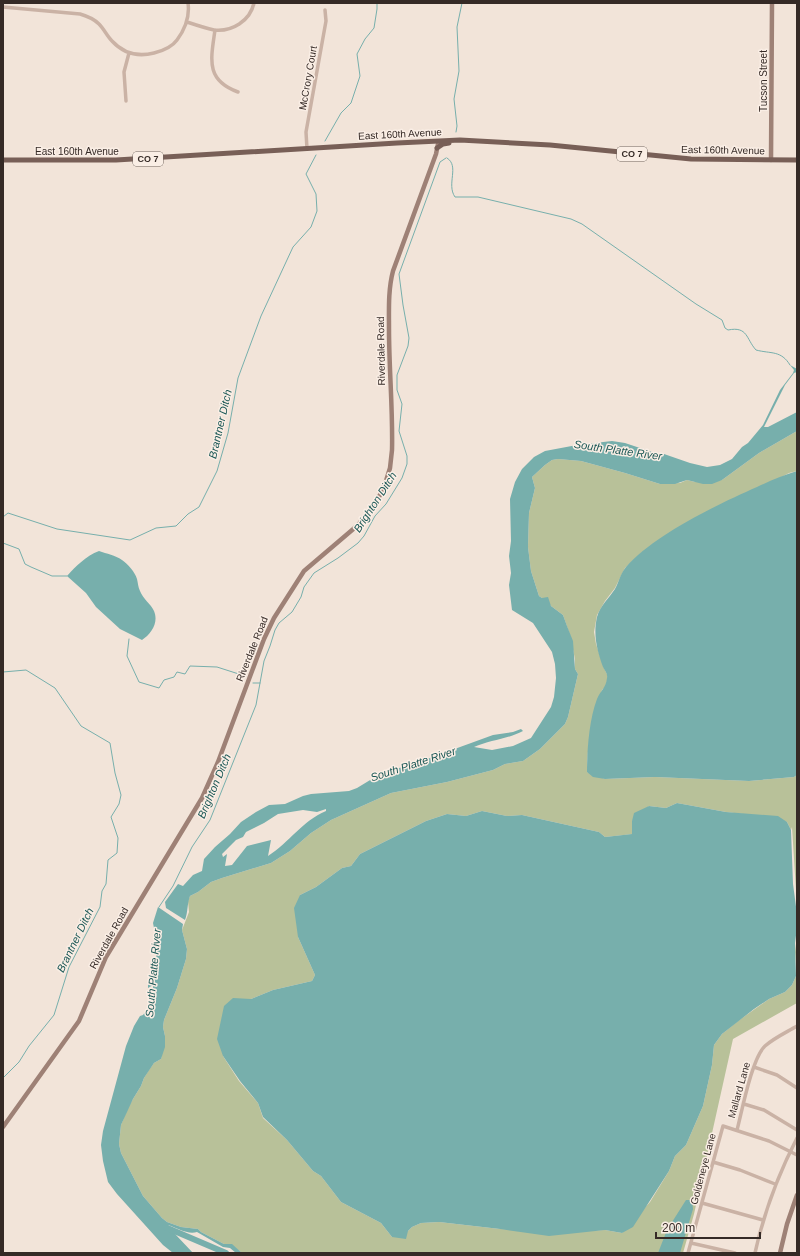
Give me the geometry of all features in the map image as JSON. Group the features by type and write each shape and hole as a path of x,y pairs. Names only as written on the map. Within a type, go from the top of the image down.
{"main road":[{"name":"East 160th Avenue","path":"3,160 116,160 467,140 550,144 691,159 797,160"},
{"path":"437,148 446,143 467,140"}],"street":[{"path":"3,7 79,14 100,24 111,41 119,48 137,55 162,50 174,44 183,32 187,22 188,3"},
{"path":"187,22 215,30 228,29 240,24 249,15 254,3"},
{"name":"Tucson Street","path":"772,3 772,160"},
{"name":"McCrory Court","path":"307,149 306,132 326,21 325,10"},
{"path":"215,30 212,67 220,83 227,88 238,92"},
{"path":"126,101 124,72 129,52"},
{"name":"Riverdale Road","path":"3,1127 79,1021 106,957 202,798 220,756 266,635 276,614 304,571 358,525 373,507 383,489 390,468 392,450 389,342 389,300 391,282 395,265 437,148 438,141"},
{"path":"796,1027 797,1032"},
{"name":"Mallard Lane","path":"736,1130 759,1054 765,1046 796,1027"},
{"path":"754,1067 777,1074 797,1088"},
{"path":"744,1104 764,1110 797,1130"},
{"name":"Goldeneye Lane","path":"688,1253 723,1126 736,1130"},
{"path":"736,1130 769,1141 797,1155"},
{"path":"755,1253 763,1220 775,1184 797,1138"},
{"path":"713,1162 740,1170 775,1184"},
{"path":"780,1253 787,1224 797,1195"},
{"path":"702,1203 763,1220"},
{"path":"691,1243 736,1253"}],"green space":[{"path":"797,431 797,471 789,473 641,553 625,568 615,588 597,615 594,632 596,644 608,676 606,686 602,690 591,726 587,772 605,779 655,777 749,781 794,777 797,775 797,906 792,827 791,830 787,822 677,803 666,808 649,806 632,821 633,834 605,837 599,832 522,815 507,816 482,811 466,816 447,814 426,821 360,854 351,866 342,868 316,887 300,895 298,937 315,975 312,981 273,990 251,999 233,999 223,1056 239,1081 258,1103 263,1118 287,1140 313,1171 321,1176 341,1202 381,1223 392,1237 408,1231 412,1227 421,1223 439,1222 500,1229 582,1231 605,1230 622,1233 650,1202 669,1171 675,1156 686,1145 703,1106 712,1065 714,1045 722,1034 738,1021 769,999 785,992 792,985 796,976 795,952 797,936 797,1003 733,1039 694,1214 683,1253 242,1253 232,1245 224,1244 198,1229 181,1227 167,1222 162,1218 143,1196 121,1153 119,1144 121,1125 127,1110 149,1070 154,1063 161,1059 165,1036 163,1027 164,1020 177,988 186,959 187,949 182,930 189,912 188,901 190,896 211,882 271,863 290,851 311,833 331,820 391,793 447,782 493,770 505,764 523,761 540,749 565,724 578,674 575,669 575,659 570,635 563,615 539,596 531,571 528,547 529,513 535,488 532,477 545,465 552,460 558,459 581,461 660,484 680,483 687,480 695,482 722,480 759,453"}],"water":[{"path":"790,365 797,369 797,372 794,373 785,385 764,427 768,427 797,412 797,431 759,453 722,480 712,484 703,484 687,480 675,484 660,484 581,461 558,459 552,460 532,477 535,488 529,513 528,547 531,571 539,596 542,598 548,597 551,606 563,615 573,641 575,669 578,674 565,724 540,749 523,761 505,764 493,770 447,782 391,793 331,820 311,833 290,851 271,863 211,882 190,896 185,920 166,908 165,902 178,884 183,886 193,875 202,871 204,859 215,847 241,822 269,805 285,804 311,794 349,791 357,788 385,771 408,766 493,735 513,732 521,729 523,731 474,747 492,750 513,746 531,738 551,707 554,697 556,678 552,652 533,623 512,610 509,585 511,573 509,556 511,541 510,499 515,482 522,469 534,457 545,451 577,445 612,441 625,443 707,467 720,465 732,459 763,425 780,390 794,370","holes":["326,809 326,811 310,820 268,856 271,840 247,846 232,865 225,866 227,854 223,857 222,854 236,840 243,837 246,832 278,814 303,810 317,812"]},
{"path":"797,471 797,775 794,777 749,781 655,777 605,779 593,777 587,772 590,726 594,707 607,677 597,648 595,630 597,617 600,609 615,589 626,567 653,543 687,521 741,494"},
{"path":"99,551 117,557 129,566 136,576 141,594 154,611 156,620 155,624 148,635 142,640 120,629 96,607 86,593 67,576 86,558"},
{"path":"677,803 726,812 778,816 787,822 791,830 793,884 797,914 795,943 796,976 792,985 785,992 769,999 754,1009 722,1034 714,1045 712,1065 703,1106 686,1145 675,1156 669,1171 633,1227 622,1233 605,1230 549,1236 439,1222 421,1223 412,1227 408,1231 406,1239 392,1237 381,1223 341,1202 321,1176 313,1171 287,1140 263,1117 258,1103 240,1081 223,1056 217,1039 224,1006 233,998 251,999 273,990 312,981 315,975 298,937 294,908 300,895 316,887 342,868 351,866 360,854 426,821 447,814 466,816 482,811 507,816 522,815 599,832 605,837 632,834 632,821 634,813 649,806 666,808"},
{"path":"158,907 183,924 182,930 187,949 186,959 177,988 164,1020 163,1027 165,1047 161,1059 154,1063 144,1078 121,1125 119,1144 121,1153 143,1196 162,1218 167,1222 181,1227 198,1229 224,1244 232,1244 242,1253 236,1253 230,1248 223,1247 197,1232 186,1232 168,1225 193,1253 173,1253 163,1245 108,1182 101,1145 103,1131 126,1046 134,1026 140,1016 143,1015 149,1007 153,995 153,985 148,988 148,983 156,964 157,943 153,923"},
{"path":"686,1200 692,1201 693,1209 680,1253 658,1253 667,1230"}],"waterway":[{"name":"Brantner Ditch","path":"325,141 341,113 351,103 360,76 357,54 365,39 374,28 377,3"},
{"name":"Brighton Ditch","path":"456,132 457,126 454,99 459,71 457,27 462,3"},
{"name":"Brantner Ditch","path":"3,517 8,513 57,529 130,540 156,528 176,526 188,514 199,507 217,471 228,433 238,378 261,316 293,247 311,227 317,211 316,194 306,174 316,155"},
{"name":"Brighton Ditch","path":"159,907 173,886 192,847 210,820 256,705 264,661 275,630 279,623 292,612 301,597 304,587 314,573 338,558 358,543 364,536 375,516 386,504 402,478 407,464 407,456 399,431 402,404 397,390 397,375 408,346 409,338 399,274 440,162 446,158"},
{"path":"447,158 451,161 453,170 452,187 455,197 478,197 571,219 582,224 696,304 722,320 725,328 728,330 739,330 746,334 756,350 775,353 787,360 790,365"},
{"path":"3,543 19,549 25,564 52,576 67,576"},
{"path":"129,639 127,656 139,682 159,688 164,680 174,677 177,672 185,674 190,666 217,667 245,676"},
{"name":"Brantner Ditch","path":"3,672 26,670 55,688 81,726 110,743 115,773 121,795 119,804 111,817 118,838 117,853 108,860 106,884 102,891 100,907 69,967 54,1015 29,1046 19,1062 3,1078"},
{"name":"Brighton Ditch","path":"253,683 260,683"},
{"name":"South Platte River","path":"165,1227 226,1253"}]}
